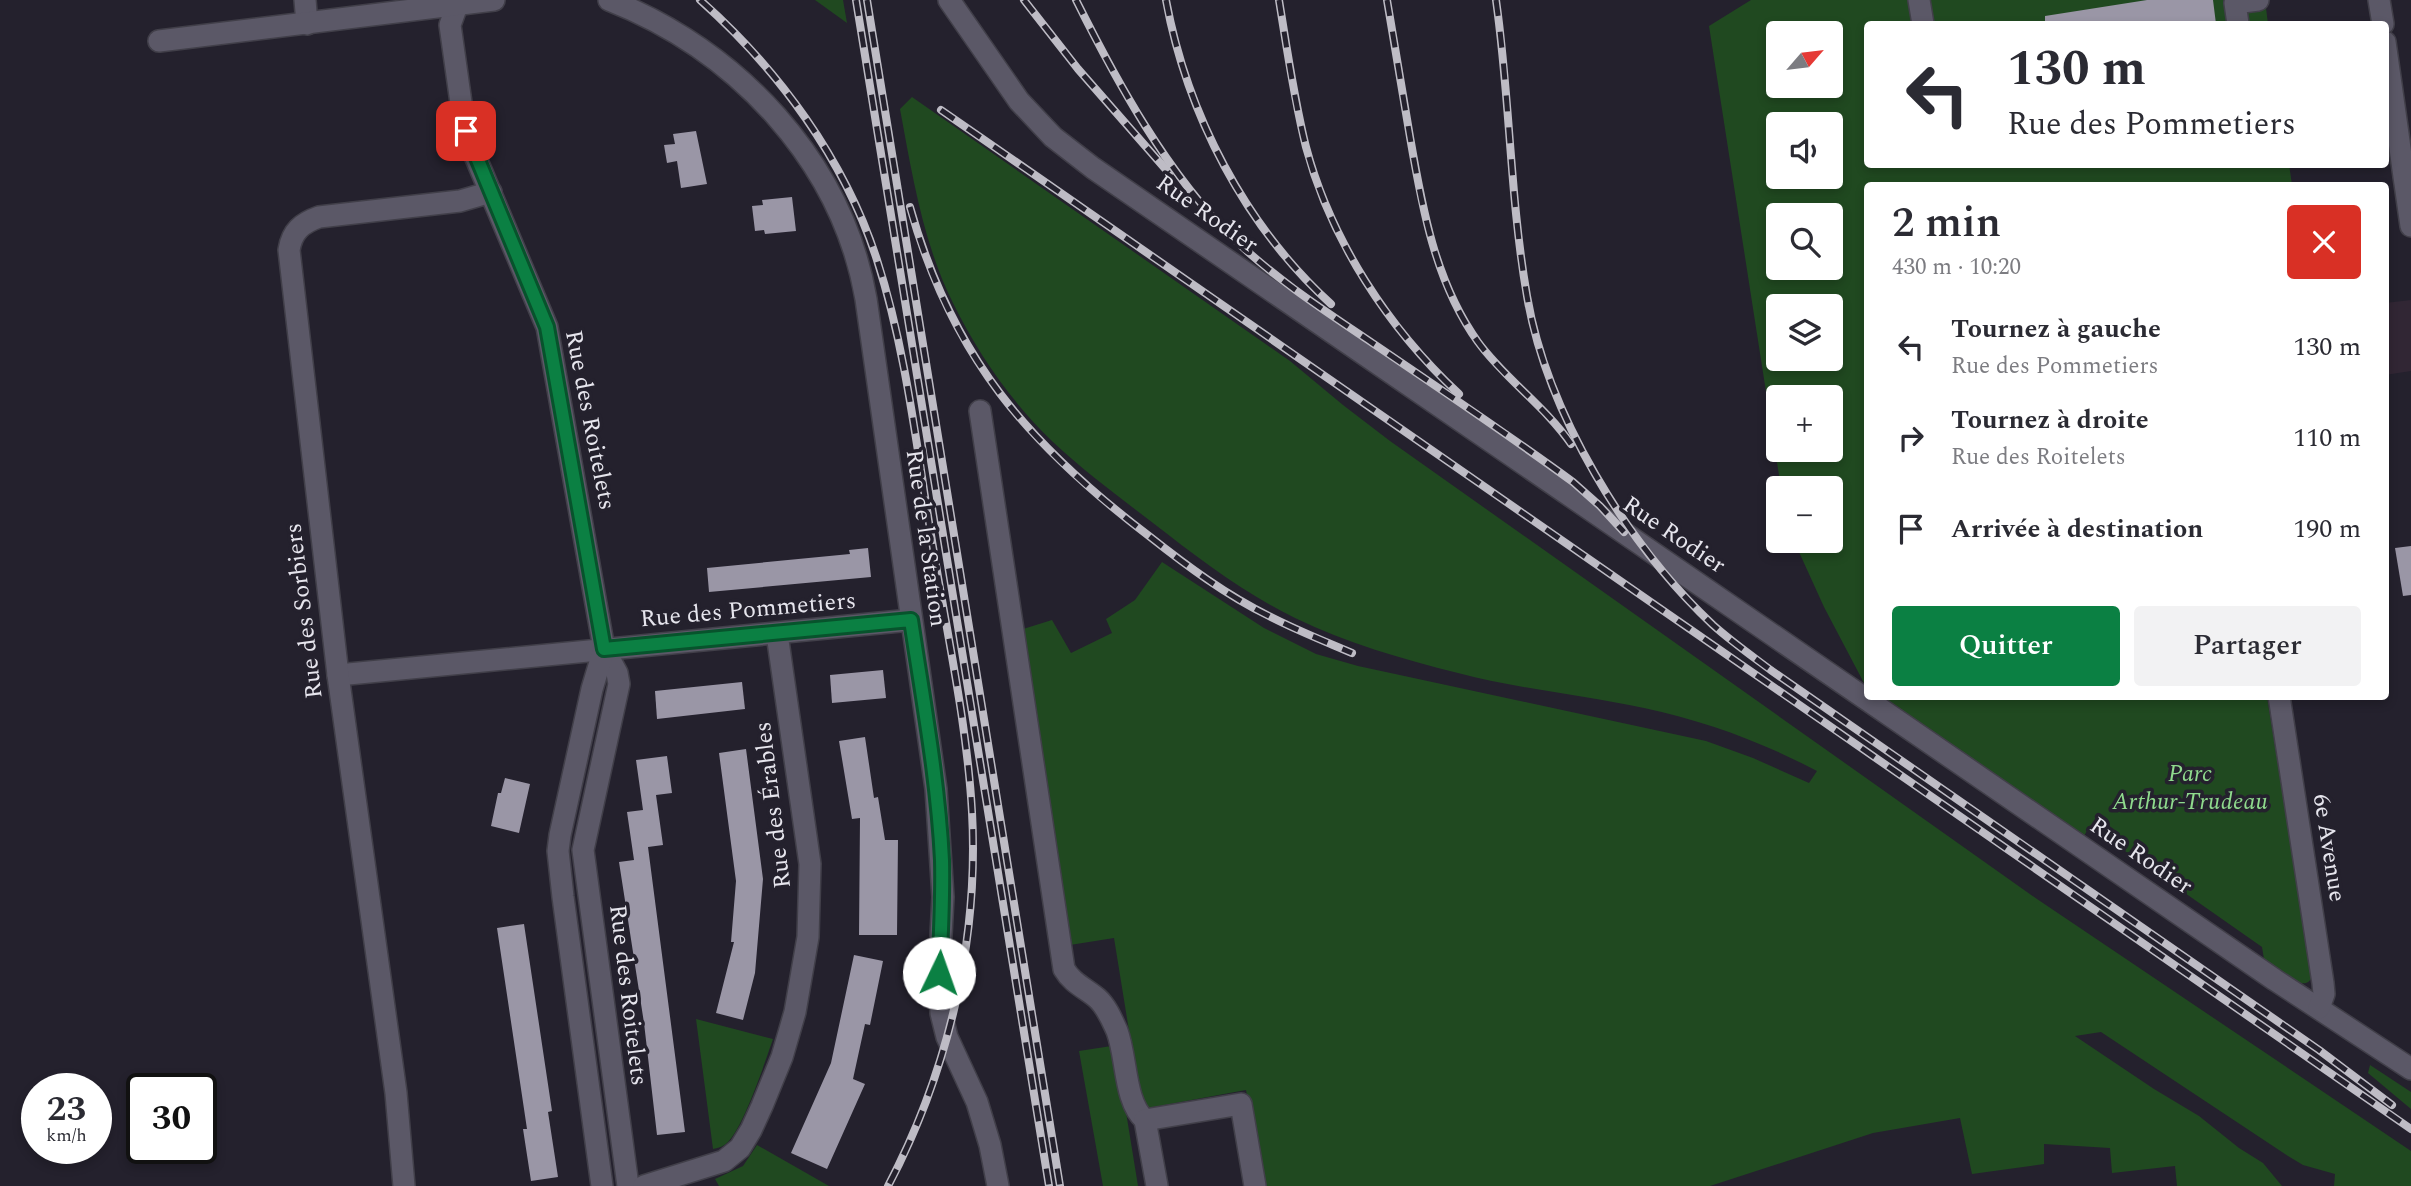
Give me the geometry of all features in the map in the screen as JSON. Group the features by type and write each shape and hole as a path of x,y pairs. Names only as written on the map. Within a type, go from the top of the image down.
{"street":[{"path":"304,0 307,24"},
{"path":"159,41 494,0"},
{"name":"Rue de la Station","path":"609,0 663,26 712,59 755,93 802,146 836,205 856,255 866,299 940,825 943,897 939,973 941,1013 947,1037 977,1102 990,1145 998,1186"},
{"name":"Rue Rodier","path":"949,0 1019,101 1053,137 1094,168 1864,698"},
{"path":"1919,0 1922,21"},
{"path":"2238,21 2235,4 2258,0"},
{"path":"2379,0 2382,21"},
{"name":"Rue des Roitelets","path":"457,3 450,25 463,117 470,144 540,309 551,343 604,649 617,673 618,693 583,850 628,1186"},
{"path":"2389,70 2411,226"},
{"name":"Rue des Sorbiers","path":"404,1186 393,1063 338,675 289,259 291,241 299,227 319,218 460,201 491,192"},
{"path":"980,411 1064,969 1077,985 1103,1004 1110,1016 1118,1035 1133,1101 1138,1114 1145,1120 1157,1186"},
{"name":"Rue des Pommetiers","path":"338,675 911,620"},
{"name":"Rue des Érables","path":"644,1186 724,1161 740,1148 751,1130 782,1058 795,1012 808,937 810,864 777,634"},
{"name":"Rue des Roitelets","path":"602,1186 559,868 560,835 592,689 604,649"},
{"name":"Rue Rodier","path":"1867,700 2241,957 2411,1069"},
{"name":"6e Avenue","path":"2280,700 2323,983 2324,994 2319,1008"},
{"path":"559,868 584,864"},
{"path":"1145,1120 1241,1104 1255,1186"}],"shaded area":[{"path":"2411,300 2411,371 2389,374 2389,303"}],"green space":[{"path":"815,0 843,0 847,23"},
{"path":"1751,0 2265,0 2268,21 1864,21 1864,168 2290,168 2292,182 1864,182 1864,683 1799,553 1843,553 1843,476 1779,476 1777,462 1843,462 1843,385 1766,385 1766,392 1709,26"},
{"path":"912,97 1290,361 1390,441 2037,899 2411,1151 2411,1186 2334,1186 2335,1174 2303,1165 2288,1156 2101,1032 2075,1036 2199,1116 2239,1148 2263,1163 2282,1186 2177,1186 2175,1166 2112,1173 2110,1148 2044,1144 2044,1164 1972,1174 1960,1118 1873,1133 1710,1186 1263,1186 1246,1090 1126,1112 1138,1186 1103,1186 1079,1051 1131,1043 1114,938 1070,945 1020,630 1052,620 1071,653 1112,633 1106,619 1135,600 1162,562 1264,628 1316,654 1358,666 1706,741 1809,783 1817,771 1754,742 1689,719 1621,703 1481,679 1355,643 1276,608 1187,549 1102,484 1053,442 1010,394 973,341 943,280 920,208 900,109"},
{"name":"Parc Arthur-Trudeau","path":"1886,700 2267,700 2312,976 2310,980 2301,983 2267,963 2262,947 2105,837 2089,827 2084,836"},
{"path":"696,1019 773,1039 741,1122 728,1142 713,1149"},
{"path":"2370,1065 2411,1092 2411,1109 2368,1073"},
{"path":"757,1145 829,1186 719,1186 715,1179 743,1166"}],"building":[{"path":"2147,0 2213,0 2216,21 2045,21 2045,16"},
{"path":"696,131 707,184 681,188 677,161 667,163 664,145 675,144 673,134"},
{"path":"792,197 796,231 765,234 764,230 755,231 752,206 763,205 762,200"},
{"path":"2411,546 2411,595 2403,596 2395,548"},
{"path":"868,548 871,577 709,592 707,568 850,554 849,550"},
{"path":"883,670 886,698 832,703 830,675"},
{"path":"742,682 745,709 657,719 655,691"},
{"path":"865,737 874,798 878,797 885,840 898,840 897,935 859,935 860,818 852,819 839,741"},
{"path":"746,749 763,879 755,973 743,1020 716,1013 734,942 731,942 736,881 719,753"},
{"path":"667,756 672,793 656,795 663,845 648,847 685,1132 657,1135 644,1023 619,862 634,860 627,812 643,810 636,760"},
{"path":"505,778 530,784 519,833 491,826 498,793 501,793"},
{"path":"524,924 552,1111 548,1112 558,1177 531,1181 523,1129 527,1129 497,928"},
{"path":"854,955 883,961 870,1025 865,1024 853,1079 865,1084 827,1169 791,1153 831,1063"}],"railway":[{"path":"700,0 756,56 806,118 847,187 877,260 904,367 961,712 972,812 973,860 964,957 943,1052 909,1142 888,1186"},
{"path":"856,0 1049,1186"},
{"path":"867,0 1060,1186"},
{"path":"1024,0 1078,69 1169,173"},
{"path":"1076,0 1145,126 1186,185 1233,238 1298,292 1573,482 1624,532"},
{"path":"1166,0 1189,85 1224,166 1272,240 1331,304"},
{"path":"1279,0 1306,147 1331,216 1347,249 1386,312 1433,369 1459,394"},
{"path":"1387,0 1425,217 1451,294 1478,342 1571,444"},
{"path":"1496,0 1521,259 1537,341 1552,386 1572,431 1595,474 1650,556 1713,625 1772,671 2319,1050 2392,1105"},
{"path":"941,110 2411,1129"},
{"path":"910,207 927,260 948,309 972,353 1031,431 1106,502 1192,569 1253,608 1352,653"}],"route":[{"path":"466,131 547,327 604,649 911,620 940,825 943,897 939,973"}]}
